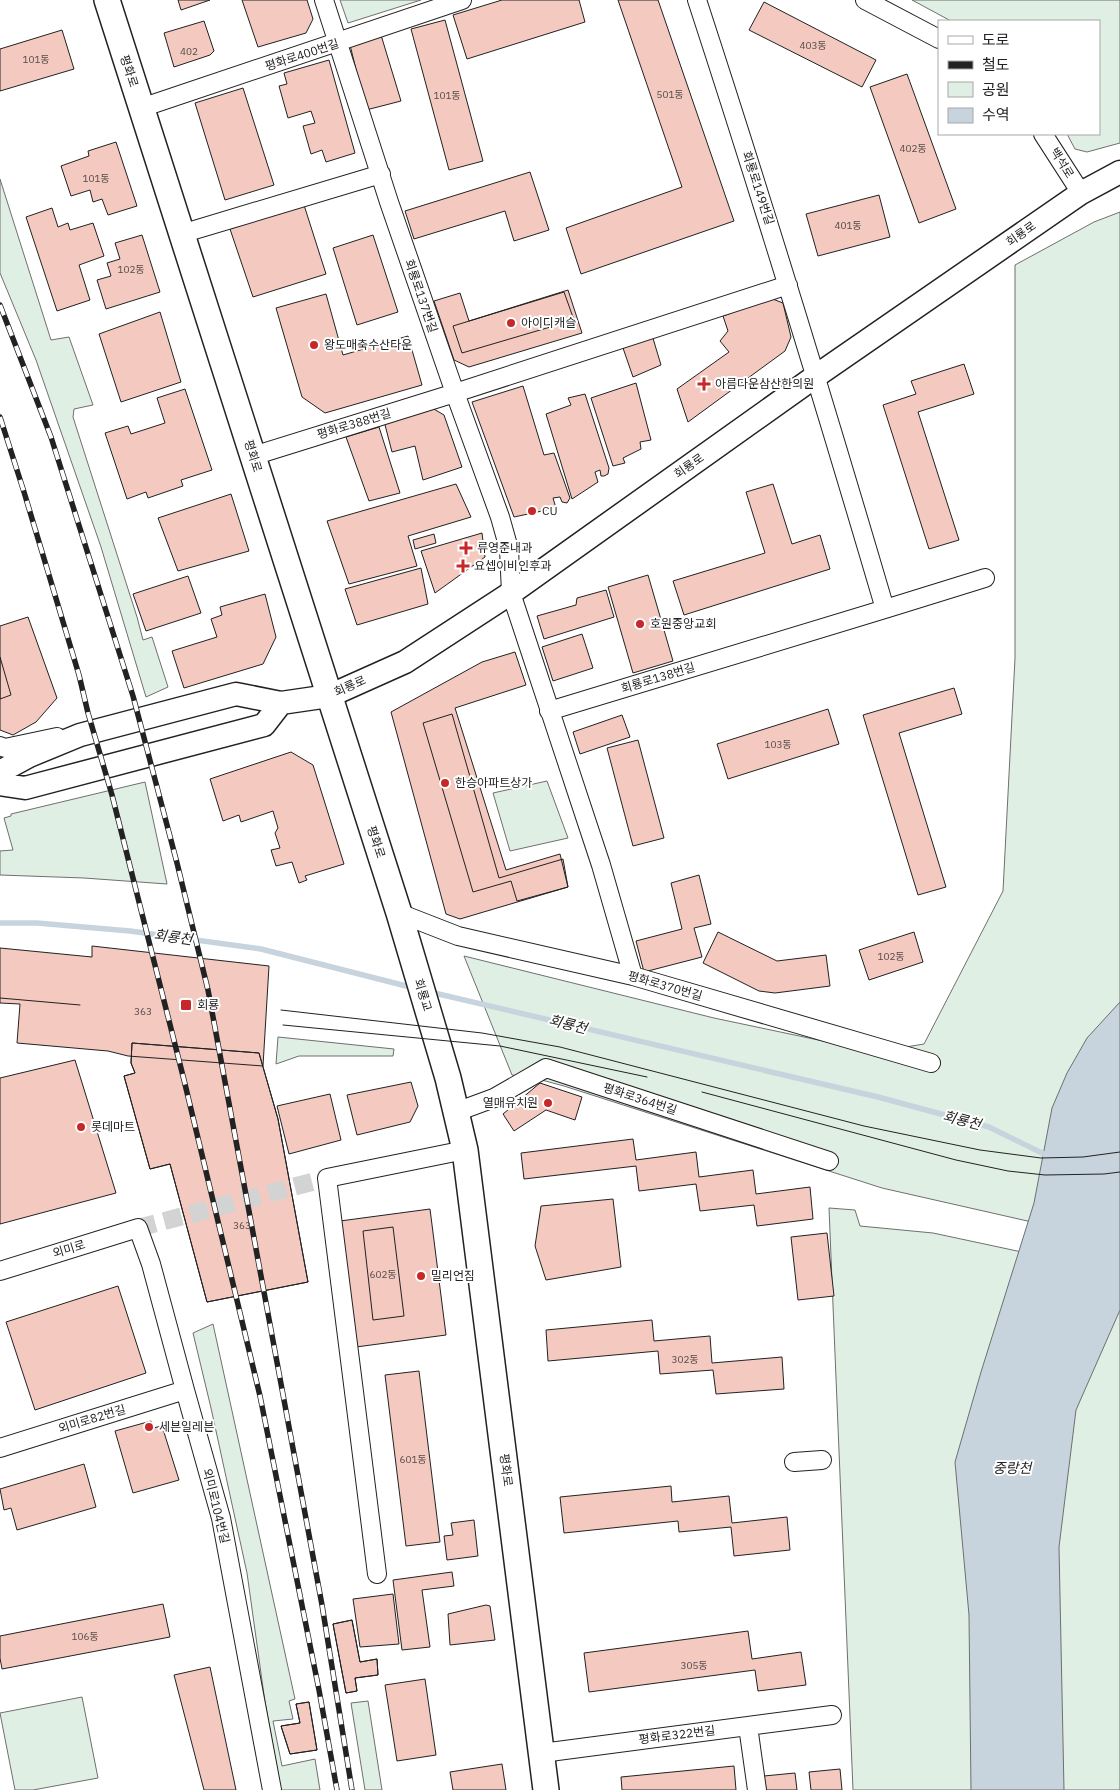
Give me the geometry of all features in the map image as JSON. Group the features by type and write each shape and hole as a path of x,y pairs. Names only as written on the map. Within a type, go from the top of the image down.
{"main road":[{"name":"평화로","path":"106,0 399,913"},
{"name":"회룡교","path":"399,913 448,1078"},
{"name":"평화로","path":"448,1078 465,1150 546,1790"}],"street":[{"name":"회룡로137번길","path":"324,0 455,393 500,517 509,549 511,593"},
{"name":"평화로400번길","path":"141,108 462,0"},
{"name":"회룡로149번길","path":"697,0 816,376"},
{"path":"865,0 938,38"},
{"name":"백석로","path":"1044,135 1081,193"},
{"name":"회룡로","path":"0,774 5,769 29,756 80,735 236,694 281,703 329,696 405,662 511,593 816,376 1081,193 1120,172"},
{"path":"181,234 381,174"},
{"name":"평화로388번길","path":"253,456 788,285"},
{"path":"816,376 885,609"},
{"name":"회룡로138번길","path":"549,711 985,578"},
{"path":"511,593 601,865 632,976"},
{"path":"0,784 25,788 264,725 281,703"},
{"path":"0,746 5,748 56,737 80,735"},
{"name":"평화로370번길","path":"399,913 458,936 632,976 931,1063"},
{"name":"평화로364번길","path":"456,1112 494,1098 546,1068 829,1161"},
{"path":"377,1574 327,1178 465,1150"},
{"name":"외미로","path":"0,1270 138,1228"},
{"name":"외미로104번길","path":"138,1228 151,1264 184,1390 221,1518 272,1790"},
{"name":"외미로82번길","path":"0,1448 184,1390"},
{"path":"794,1462 822,1460"},
{"name":"평화로322번길","path":"542,1753 832,1715"},
{"path":"748,1726 757,1790"}],"green space":[{"path":"340,0 421,0 348,23"},
{"path":"912,0 1120,0 1120,143 1087,152 1075,149 1068,135 1100,135 1100,20 949,20"},
{"path":"0,179 51,340 69,337 93,405 74,409 73,417 143,640 152,637 168,687 146,697 101,547 36,360 0,273"},
{"path":"1120,212 1120,1242 882,1188 564,1086 512,1075 464,956 714,1018 875,1052 924,1044 1003,891 1015,658 1015,265 1094,222"},
{"path":"547,781 568,838 510,851 493,793"},
{"path":"145,782 167,884 84,878 0,875 0,851 13,850 4,818 11,816 11,814"},
{"path":"278,1037 394,1049 393,1056 299,1056 276,1064"},
{"path":"829,1208 855,1210 860,1226 933,1233 1120,1273 1120,1790 853,1790"},
{"path":"213,1324 295,1699 289,1701 293,1719 273,1721 282,1766 315,1759 320,1790 281,1790 265,1702 247,1573 193,1333"},
{"path":"82,1697 98,1778 33,1790 15,1790 0,1713"},
{"path":"368,1701 382,1790 365,1790 351,1703"}],"water":[{"name":"중랑천","path":"1120,1002 1120,1310 1076,1410 1059,1547 1064,1790 971,1790 969,1615 955,1462 1034,1203 1052,1108 1067,1073 1087,1038"}],"building":[{"path":"178,0 210,0 181,10"},
{"path":"242,0 307,0 313,19 306,33 258,47"},
{"path":"502,0 579,0 585,22 467,59 453,15"},
{"path":"618,0 658,0 734,221 581,274 566,228 682,187"},
{"path":"764,2 876,60 862,87 749,30"},
{"path":"445,20 483,161 449,170 411,29"},
{"path":"204,21 214,51 210,55 174,67 164,33"},
{"path":"62,30 74,69 0,91 0,49"},
{"path":"381,35 401,101 366,110 350,45"},
{"path":"329,60 355,153 326,162 322,150 311,154 303,126 315,123 311,111 288,118 279,86 287,84 284,73"},
{"path":"907,74 956,209 919,223 870,87"},
{"path":"243,88 274,185 225,200 195,103"},
{"path":"116,142 137,206 108,215 102,199 93,202 90,190 71,196 61,166 89,156 88,151"},
{"path":"530,172 549,230 514,241 505,211 414,239 405,211"},
{"path":"879,195 890,237 818,256 806,214"},
{"path":"304,205 326,274 253,297 230,229"},
{"path":"52,208 58,227 68,223 70,230 93,223 104,256 79,265 90,300 57,311 26,217"},
{"path":"142,235 160,292 106,309 97,280 111,276 107,263 120,259 115,243"},
{"path":"373,235 398,312 357,325 333,248"},
{"path":"568,290 582,333 469,367 454,360 434,301 460,293 469,321"},
{"name":"아이디캐슬","path":"564,292 574,320 462,353 453,326"},
{"name":"왕도매축수산타운","path":"326,294 343,355 408,336 422,385 325,413 302,397 276,308"},
{"path":"770,298 783,303 791,337 785,351 688,422 677,389 729,352 720,341 728,331 723,316 729,314 728,310"},
{"path":"160,312 181,382 121,402 99,334"},
{"path":"652,335 661,365 633,377 623,348"},
{"path":"964,364 974,394 918,412 959,540 929,549 883,405 916,394 911,381"},
{"path":"636,383 651,440 640,442 641,449 623,458 625,463 613,466 591,398"},
{"path":"523,386 544,455 554,453 570,498 567,503 562,502 560,497 553,498 556,508 514,517 472,402"},
{"path":"185,389 212,470 181,480 183,486 148,498 146,492 127,499 105,433 128,426 131,434 165,423 157,398"},
{"path":"585,394 609,468 608,474 604,476 601,476 600,470 595,472 598,482 572,499 546,414 571,405 568,398"},
{"path":"427,405 444,415 462,467 423,480 415,446 392,452 384,421"},
{"path":"379,427 400,493 369,501 346,437"},
{"path":"456,484 471,517 408,536 417,566 349,584 327,521"},
{"path":"773,484 792,544 820,535 830,569 684,615 673,581 765,553 746,492"},
{"path":"231,494 249,551 178,571 158,518"},
{"path":"482,533 485,557 435,593 421,551"},
{"path":"434,534 436,543 415,549 413,540"},
{"path":"421,568 428,604 357,625 345,589"},
{"name":"호원중앙교회","path":"648,575 673,661 633,673 608,587"},
{"path":"188,576 201,613 146,631 133,594"},
{"path":"606,590 614,617 544,639 537,616 576,605 577,598"},
{"path":"265,594 276,637 263,664 184,688 172,651 217,637 211,619 222,615 220,607"},
{"path":"28,617 57,698 36,722 13,735 0,730 0,626"},
{"path":"582,634 593,668 553,681 542,647"},
{"name":"한승아파트상가","path":"515,652 526,685 455,708 506,870 560,854 568,887 460,919 446,914 391,712 482,662"},
{"path":"0,657 11,695 0,699"},
{"path":"954,688 962,714 899,733 946,887 918,895 863,715"},
{"path":"828,709 839,744 728,779 717,744"},
{"path":"452,714 499,878 563,859 568,887 517,901 511,881 473,892 423,723"},
{"path":"622,715 630,737 580,754 573,732"},
{"path":"638,740 664,838 633,846 607,748"},
{"path":"291,752 313,765 344,864 305,876 307,880 299,883 292,862 276,866 271,850 280,848 275,833 278,828 273,811 241,822 239,815 223,821 210,779"},
{"path":"699,875 711,924 694,928 702,957 644,972 636,941 682,929 671,883"},
{"path":"718,932 777,961 826,955 830,986 775,993 759,991 703,963"},
{"path":"914,932 923,962 869,980 859,950"},
{"path":"92,946 269,966 263,1066 128,1056 108,1051 17,1043 20,1004 0,1003 0,948 92,957"},
{"path":"132,1043 259,1053 278,1119 308,1282 207,1302 170,1164 150,1169 124,1076 135,1073 131,1063"},
{"path":"132,1043 259,1053 278,1119 308,1282 207,1302 170,1164 150,1169 124,1076 135,1073 131,1063"},
{"path":"75,1060 116,1193 0,1224 0,1078"},
{"path":"411,1082 418,1106 410,1122 357,1135 347,1095"},
{"name":"열매유치원","path":"540,1083 582,1097 575,1120 546,1110 514,1131 503,1114"},
{"path":"330,1094 341,1140 289,1154 277,1106"},
{"path":"633,1139 636,1160 696,1152 699,1177 753,1170 756,1194 810,1187 813,1219 757,1226 754,1205 700,1211 696,1184 639,1191 636,1166 524,1179 521,1153"},
{"path":"613,1199 621,1267 546,1280 535,1246 541,1206"},
{"path":"430,1209 446,1335 356,1347 340,1221"},
{"path":"393,1227 404,1316 373,1320 363,1231"},
{"path":"827,1233 834,1296 798,1300 791,1237"},
{"path":"118,1286 146,1373 35,1410 6,1322"},
{"path":"652,1320 654,1341 710,1336 712,1363 782,1357 784,1389 716,1394 713,1370 660,1374 658,1351 548,1361 546,1330"},
{"path":"419,1371 440,1542 406,1546 385,1375"},
{"path":"151,1421 153,1428 162,1426 179,1480 133,1493 115,1431"},
{"path":"84,1464 96,1507 17,1530 11,1508 4,1510 0,1489"},
{"path":"671,1486 672,1502 729,1496 732,1523 787,1517 790,1550 734,1556 731,1527 679,1532 678,1521 564,1533 560,1497"},
{"path":"474,1520 478,1556 447,1560 444,1536 453,1535 451,1523"},
{"path":"452,1572 454,1586 422,1590 430,1647 402,1650 393,1580"},
{"path":"393,1594 399,1644 360,1647 353,1599"},
{"path":"163,1604 170,1637 2,1669 0,1636"},
{"path":"486,1605 490,1606 495,1640 450,1645 448,1614"},
{"path":"352,1620 360,1662 377,1659 378,1675 355,1678 357,1691 346,1693 333,1624"},
{"path":"352,1620 360,1662 377,1659 378,1675 355,1678 357,1691 346,1693 333,1624"},
{"path":"748,1631 752,1659 801,1652 806,1685 758,1691 755,1670 589,1692 584,1653"},
{"path":"210,1667 236,1790 204,1790 174,1675"},
{"path":"425,1679 436,1755 397,1761 385,1685"},
{"path":"309,1702 317,1750 290,1754 281,1726 300,1723 296,1704"},
{"path":"309,1702 317,1750 290,1754 281,1726 300,1723 296,1704"},
{"path":"502,1764 506,1790 453,1790 450,1772"},
{"path":"734,1766 736,1790 622,1790 621,1777"},
{"path":"840,1769 842,1790 811,1790 809,1772"},
{"path":"795,1773 797,1790 766,1790 764,1776"}],"waterway":[{"name":"회룡천","path":"0,923 37,923 130,931 261,949 414,988"},
{"name":"회룡천","path":"430,992 878,1097 989,1127 1048,1156"}],"tunnel":[{"path":"138,1228 327,1178"}],"tram line":[{"path":"0,998 80,1005"},
{"path":"281,1010 482,1033 560,1047 864,1126 980,1150 1041,1158 1083,1157 1120,1152"},
{"path":"283,1025 500,1046 647,1077"},
{"path":"702,1092 956,1160 1008,1171 1045,1175 1120,1172"}],"railway":[{"path":"0,305 51,437 133,696 208,990 322,1605 352,1790"},
{"path":"0,417 79,675 112,795 184,1080 260,1396 319,1690 337,1790"}],"place":[{"name":"아이디캐슬","path":"511,323"},
{"name":"왕도매축수산타운","path":"314,345"},
{"name":"아름다운삼산한의원","path":"704,384"},
{"name":"CU","path":"532,511"},
{"name":"류영준내과","path":"466,548"},
{"name":"요셉이비인후과","path":"463,566"},
{"name":"호원중앙교회","path":"640,624"},
{"name":"한승아파트상가","path":"445,783"},
{"name":"회룡","path":"186,1005"},
{"name":"열매유치원","path":"548,1103"},
{"name":"롯데마트","path":"81,1127"},
{"name":"밀리언짐","path":"421,1276"},
{"name":"세븐일레븐","path":"149,1427"}]}
